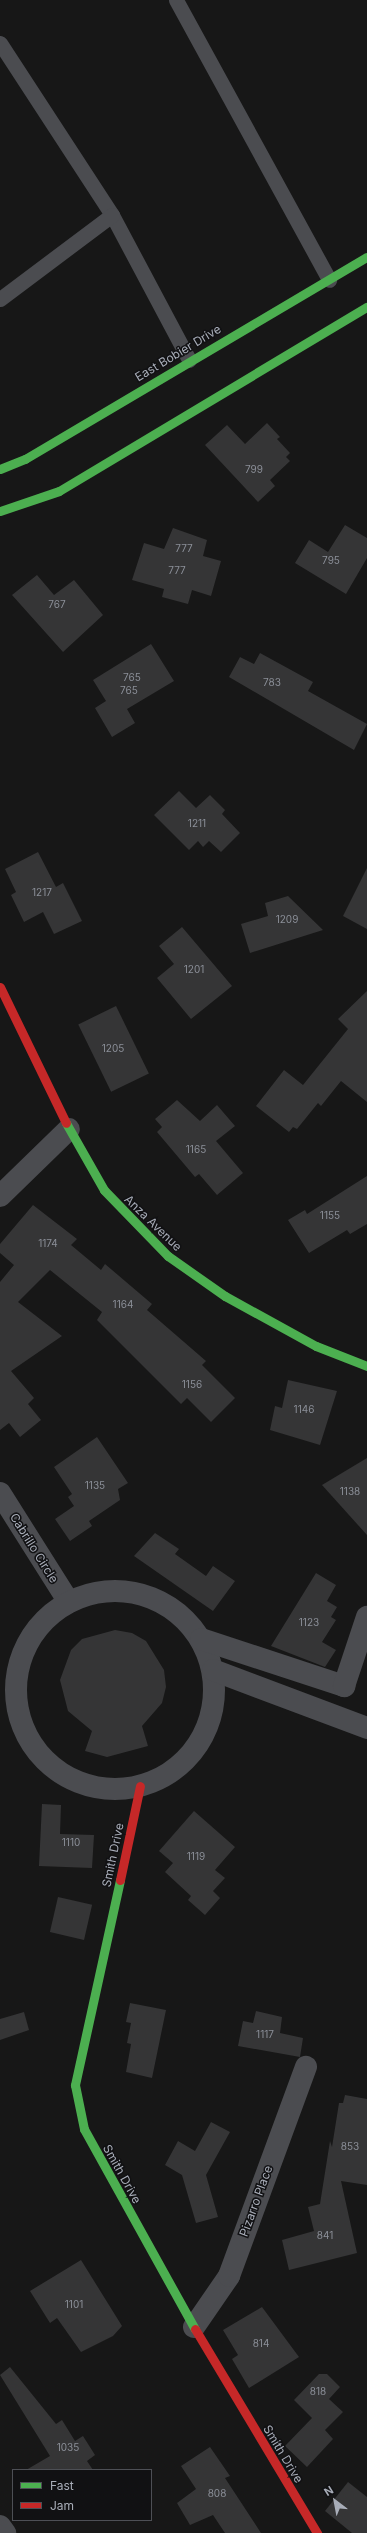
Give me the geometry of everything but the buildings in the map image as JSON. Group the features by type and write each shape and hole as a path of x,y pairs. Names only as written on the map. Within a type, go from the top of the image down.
{"street":[{"name":"East Bobier Drive","path":"0,468 25,459 189,360 367,257"},
{"path":"0,511 59,491 367,307"},
{"name":"Anza Avenue","path":"0,987 69,1129 104,1190 126,1216 168,1256 225,1296 316,1346 367,1366"},
{"path":"0,1196 69,1129"},
{"name":"Cabrillo Circle","path":"0,1493 69,1602"},
{"path":"127,1591 157,1599 182,1616 201,1639 213,1670 214,1700 207,1729 190,1754 168,1774 140,1786 108,1789 77,1782 55,1768 30,1740 18,1711 17,1679 25,1648 43,1622 69,1602 97,1592 127,1591"},
{"path":"201,1639 344,1686 367,1617"},
{"path":"213,1670 367,1728"},
{"name":"Smith Drive","path":"140,1786 75,2085 84,2129 194,2327 317,2533"},
{"name":"Pizarro Place","path":"194,2327 229,2276 306,2067"},
{"path":"0,2526 6,2533"}],"lane":[{"path":"176,0 329,280"},
{"path":"0,43 112,215 189,360"},
{"path":"0,299 112,215"}],"traffic: fast":[{"path":"0,469 25,459 367,257"},
{"path":"0,511 59,491 367,307"},
{"path":"66,1123 104,1190 168,1256 225,1296 316,1346 367,1366"},
{"path":"120,1880 75,2085 84,2129 195,2329"}],"traffic: jam":[{"path":"0,987 66,1123"},
{"path":"120,1880 140,1786"},
{"path":"195,2329 317,2533"}]}
